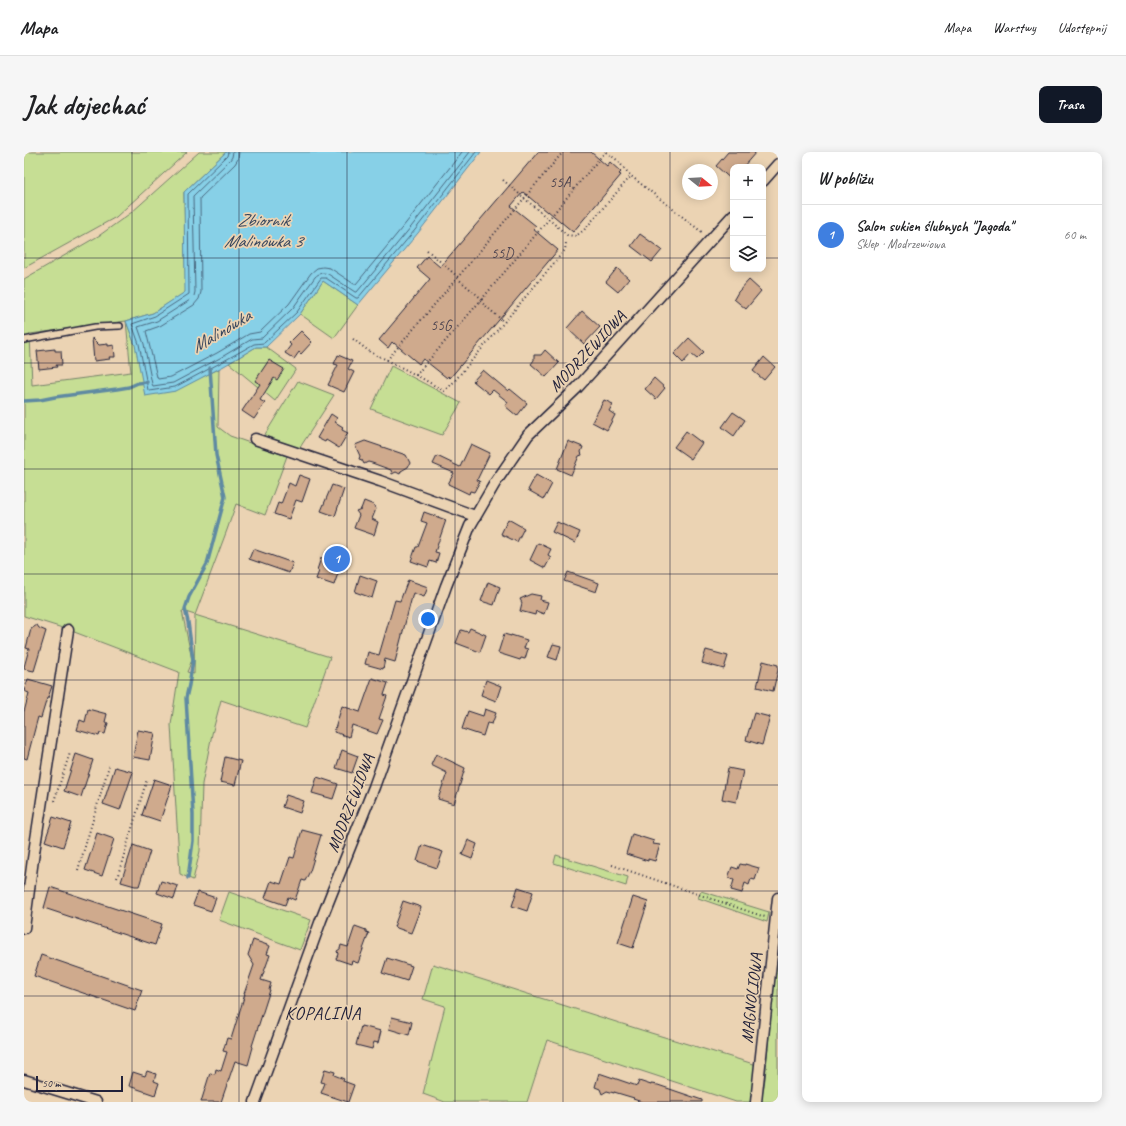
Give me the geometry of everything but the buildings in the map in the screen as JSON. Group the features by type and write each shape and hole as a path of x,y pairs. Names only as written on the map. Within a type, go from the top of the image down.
{"street":[{"path":"766,178 778,164"},
{"name":"MODRZEWIOWA","path":"255,1102 321,920 374,787 448,580 475,516 495,483 528,435 577,388 730,218"},
{"path":"255,439 380,481 475,516"},
{"path":"24,928 37,829 68,630"},
{"name":"MAGNOLIOWA","path":"756,1102 778,898"},
{"path":"24,1080 96,1102"}],"lane":[{"path":"24,340 95,328 120,326"}],"path":[{"path":"387,360 563,152"},
{"path":"416,375 606,152 617,160 631,176 711,240"},
{"path":"503,180 567,236 576,236 584,230 631,176"},
{"path":"353,339 362,347 444,391 452,384 565,250 566,243"},
{"path":"427,250 482,299"},
{"path":"480,301 504,322"},
{"path":"53,804 70,753"},
{"path":"78,870 109,766"},
{"path":"117,878 147,779"},
{"path":"612,865 776,921"}],"green space":[{"path":"24,152 187,152 116,217 24,268"},
{"path":"199,152 226,152 184,192 186,292 153,313 126,321 135,345 202,377 219,369 218,427 230,436 287,456 265,515 236,504 195,615 330,657 305,728 221,700 212,734 202,784 200,851 193,880 180,874 171,725 179,672 69,630 24,616 24,279 100,235 132,212","holes":["126,321 131,372 32,385 30,334","182,611 195,615 194,674 187,672 192,660"]},
{"path":"323,281 358,305 334,338 300,314"},
{"path":"256,347 266,347 296,369 275,401 229,363"},
{"path":"391,366 461,403 442,435 371,409"},
{"path":"298,381 334,395 299,449 264,436"},
{"path":"556,855 628,877 626,886 554,863"},
{"path":"701,891 769,912 767,922 698,898"},
{"path":"229,892 311,920 300,950 219,920"},
{"path":"778,936 778,1102 761,1102 765,1079"},
{"path":"433,964 757,1065 754,1102 736,1102 547,1040 527,1102 445,1102 423,1094 445,1006 423,999"}],"water":[{"name":"Zbiornik Malinówka 3","path":"226,152 481,152 418,233 358,305 323,281 300,314 266,347 256,347 224,366 176,391 145,396 135,345 126,321 153,313 185,292 184,192"}],"waterway":[{"path":"188,878 193,841 193,814 186,698 193,660 185,609 189,597 207,564 225,497 216,455 210,368"},
{"name":"Malinówka","path":"24,401 117,389 147,382"}],"place":[{"name":"Salon sukien ślubnych \"Jagoda\"","path":"337,559"}],"district":[{"name":"KOPALINA","path":"323,1013"}]}
